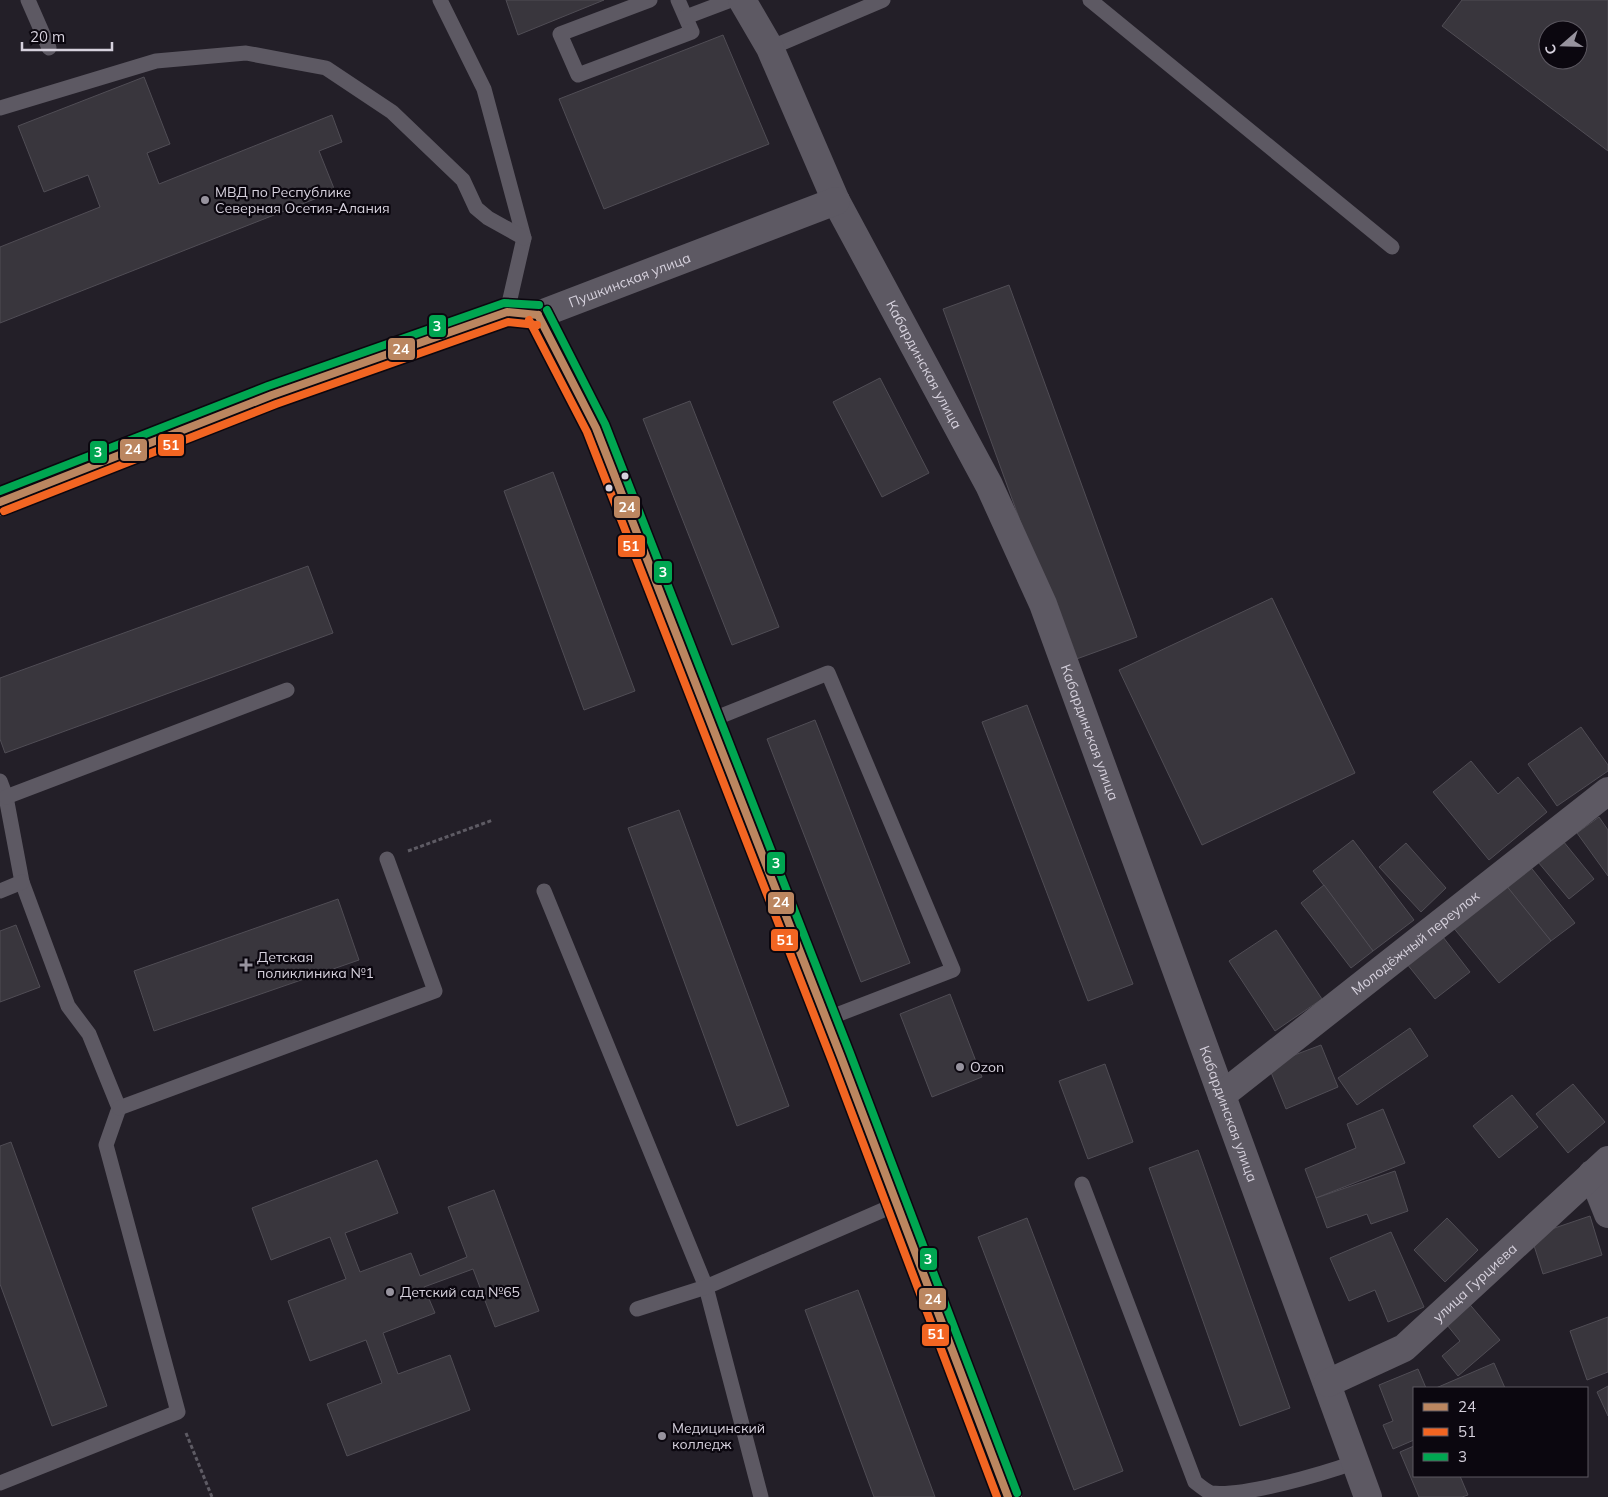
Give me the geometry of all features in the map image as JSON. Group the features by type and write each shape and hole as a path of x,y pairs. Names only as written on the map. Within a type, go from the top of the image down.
{"main road":[{"name":"Пушкинская улица","path":"0,502 272,395 507,312 538,315"},
{"path":"538,315 596,428 711,720 1008,1497"}],"street":[{"name":"Кабардинская улица","path":"742,0 770,48 836,201 989,485 1043,604 1368,1497"},
{"name":"Пушкинская улица","path":"538,315 836,201"},
{"name":"Молодёжный переулок","path":"1222,1095 1608,791"},
{"name":"улица Гурциева","path":"1328,1383 1404,1348 1600,1167"},
{"path":"1600,1167 1608,1214"}],"lane":[{"path":"28,0 49,48"},
{"path":"440,0 484,89 524,238 507,312"},
{"path":"650,0 560,34 578,75 692,32 678,0"},
{"path":"686,17 732,0"},
{"path":"770,48 884,0"},
{"path":"1090,0 1392,247"},
{"path":"0,108 156,61 246,53 326,68 392,112 463,180 476,208 488,218 524,238"},
{"path":"711,720 828,672 953,970 826,1019"},
{"path":"6,797 287,690"},
{"path":"0,781 6,797 22,882 68,1006 89,1034 119,1108 106,1144 178,1412 0,1483"},
{"path":"119,1108 435,991 387,859"},
{"path":"0,891 22,882"},
{"path":"544,891 706,1287 762,1497"},
{"path":"1082,1184 1195,1482 1212,1494 1231,1497 1258,1495 1356,1462"},
{"path":"637,1308 706,1287 897,1204"}],"path":[{"path":"387,859 493,820"},
{"path":"178,1412 212,1497"}],"building":[{"path":"506,0 604,0 518,35"},
{"path":"1462,0 1608,0 1608,151 1442,26"},
{"path":"723,35 769,144 604,209 559,99"},
{"name":"МВД по Республике Северная Осетия-Алания","path":"144,77 170,144 147,153 159,184 332,115 342,142 319,151 335,191 0,323 0,247 100,207 88,175 44,192 18,126"},
{"path":"1009,285 1137,637 1071,661 943,309"},
{"path":"880,378 929,473 882,497 833,402"},
{"path":"690,401 779,627 732,645 643,419"},
{"path":"553,472 635,691 584,710 504,491"},
{"path":"308,566 333,633 5,753 0,739 0,678"},
{"path":"1272,598 1355,773 1202,845 1119,670"},
{"path":"1027,705 1133,984 1088,1001 982,722"},
{"path":"815,720 910,963 861,982 767,739"},
{"path":"1581,727 1608,765 1608,771 1557,806 1528,764"},
{"path":"1471,761 1498,794 1518,777 1547,812 1489,860 1433,792"},
{"path":"679,810 789,1106 737,1126 628,828"},
{"path":"1599,817 1608,830 1608,876 1577,833"},
{"path":"1353,840 1414,920 1373,951 1313,871"},
{"path":"1563,841 1594,879 1569,899 1538,862"},
{"path":"1406,843 1446,888 1421,912 1379,867"},
{"path":"1529,865 1575,923 1551,941 1505,884"},
{"path":"1505,884 1551,941 1499,983 1452,926"},
{"path":"1324,885 1373,951 1351,968 1301,903"},
{"name":"Детская поликлиника №1","path":"338,899 359,960 154,1031 134,971"},
{"path":"16,925 40,987 0,1002 0,931"},
{"path":"1276,930 1322,999 1275,1031 1229,961"},
{"path":"1443,937 1470,972 1435,999 1407,964"},
{"path":"950,994 982,1077 932,1097 900,1014"},
{"path":"1410,1028 1428,1056 1357,1105 1338,1078"},
{"path":"1321,1045 1338,1087 1286,1109 1268,1065"},
{"path":"1105,1064 1133,1142 1088,1159 1059,1081"},
{"path":"1573,1084 1605,1122 1568,1153 1536,1114"},
{"path":"1512,1095 1538,1127 1499,1158 1473,1126"},
{"path":"1383,1109 1405,1163 1316,1198 1305,1169 1356,1148 1347,1124"},
{"path":"11,1142 107,1406 52,1426 0,1284 0,1146"},
{"path":"1198,1150 1290,1408 1240,1426 1149,1168"},
{"path":"377,1160 398,1213 345,1233 360,1272 411,1253 420,1276 467,1257 448,1207 494,1190 539,1311 495,1327 473,1269 424,1287 435,1313 383,1333 398,1374 450,1355 470,1410 347,1456 327,1404 382,1383 366,1340 310,1361 288,1301 346,1279 330,1237 271,1260 252,1208"},
{"path":"1395,1171 1408,1211 1371,1224 1367,1214 1327,1228 1316,1198"},
{"path":"1590,1216 1602,1255 1543,1274 1531,1236"},
{"path":"1027,1218 1123,1471 1074,1490 978,1237"},
{"path":"1447,1218 1478,1250 1445,1282 1414,1250"},
{"path":"1391,1232 1424,1307 1388,1322 1375,1290 1349,1301 1330,1258"},
{"path":"858,1290 935,1497 874,1497 805,1310"},
{"path":"1466,1300 1500,1340 1458,1376 1442,1356 1460,1341 1443,1320"},
{"path":"1608,1317 1608,1372 1587,1380 1570,1331"},
{"path":"1494,1363 1505,1387 1438,1387"},
{"path":"1418,1369 1426,1387 1413,1387 1413,1440 1393,1449 1383,1425 1393,1421 1379,1385"},
{"path":"1608,1386 1608,1416 1597,1392"},
{"path":"1413,1446 1413,1477 1460,1477 1468,1495 1462,1497 1419,1497 1400,1452"}],"transit line":[{"name":"3","path":"0,491 268,386 504,303 539,305"},
{"name":"3","path":"547,310 605,424 850,1053 1017,1493"},
{"name":"24","path":"0,502 272,395 507,312 538,315"},
{"name":"24","path":"538,315 596,428 841,1057 1008,1497"},
{"name":"51","path":"529,320 587,432 832,1061 997,1497"},
{"name":"51","path":"4,511 276,404 508,322 537,325"}],"place":[{"name":"МВД по Республике Северная Осетия-Алания","path":"205,200"},
{"name":"Детская поликлиника №1","path":"246,965"},
{"name":"Ozon","path":"960,1067"},
{"name":"Детский сад №65","path":"390,1292"},
{"name":"Медицинский колледж","path":"662,1436"}]}
